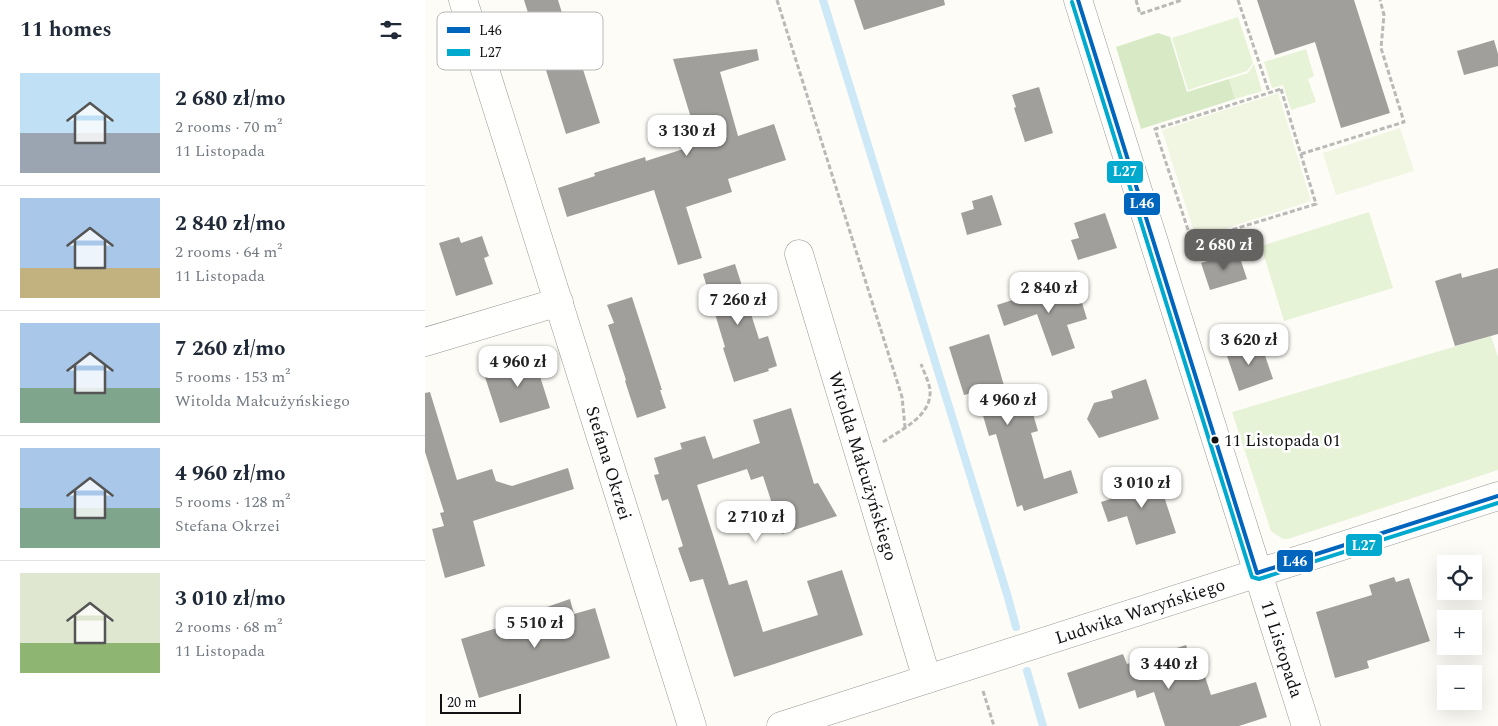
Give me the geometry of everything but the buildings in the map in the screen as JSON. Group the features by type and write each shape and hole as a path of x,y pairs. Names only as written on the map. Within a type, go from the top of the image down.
{"street":[{"name":"Stefana Okrzei","path":"463,0 467,12"},
{"name":"11 Listopada","path":"1078,0 1306,726"},
{"name":"Stefana Okrzei","path":"485,70 692,726"},
{"name":"Witolda Małcużyńskiego","path":"799,254 927,679"},
{"path":"425,342 559,302"},
{"name":"Ludwika Waryńskiego","path":"781,726 1498,496"}],"path":[{"path":"777,0 902,397 905,427"},
{"path":"1136,0 1140,14 1182,0"},
{"path":"1238,0 1269,92"},
{"path":"1301,154 1404,122 1381,48 1384,15 1380,0"},
{"path":"1281,89 1301,154 1316,204 1192,242 1155,129 1281,89"},
{"path":"861,459 923,414 930,400 930,388 921,364"},
{"path":"975,664 993,726"}],"green space":[{"path":"1238,17 1253,63 1247,71 1188,90 1172,38"},
{"path":"1158,33 1170,37 1187,92 1229,79 1235,99 1141,129 1116,47"},
{"path":"1306,49 1314,76 1308,79 1316,102 1291,110 1283,85 1272,88 1264,62"},
{"path":"1254,64 1262,91 1235,99 1229,79 1248,73"},
{"path":"1278,93 1311,201 1196,238 1162,130"},
{"path":"1400,128 1414,171 1336,195 1323,153"},
{"path":"1369,212 1393,288 1284,321 1261,246"},
{"path":"1491,336 1498,357 1498,470 1288,539 1283,539 1271,531 1232,412"}],"waterway":[{"path":"823,0 1016,627"},
{"path":"1027,671 1043,726"}],"transit line":[{"name":"L46","path":"1078,0 1257,573 1498,496"},
{"name":"L27","path":"1072,2 1252,577 1259,579 1498,503"}],"place":[{"name":"11 Listopada 01","path":"1215,440"}]}
